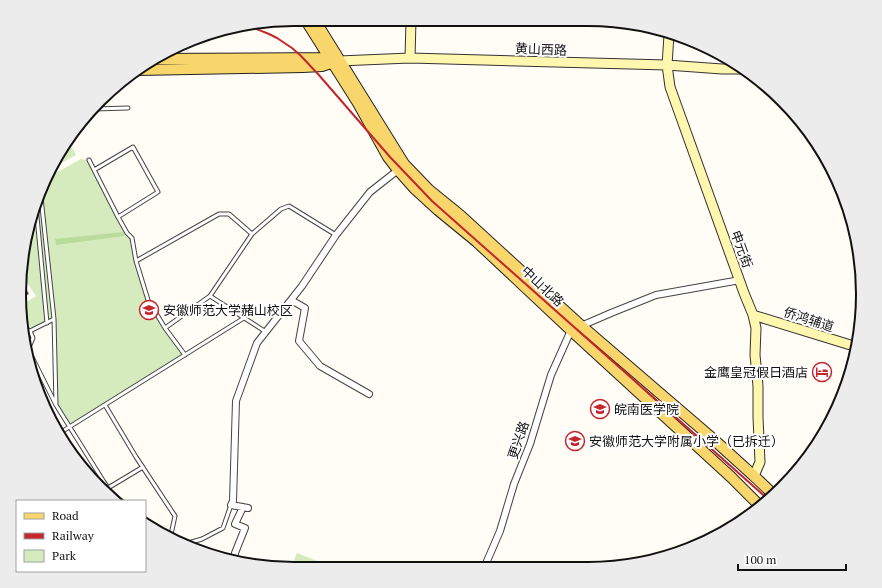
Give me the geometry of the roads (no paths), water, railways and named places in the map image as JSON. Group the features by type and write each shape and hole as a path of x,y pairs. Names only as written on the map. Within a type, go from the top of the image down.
{"main road":[{"name":"中山北路","path":"310,26 334,61"},
{"name":"中山北路","path":"317,26 334,61 388,157 414,188 576,326 756,502"},
{"name":"黄山西路","path":"165,59 334,61"},
{"name":"黄山西路","path":"147,70 303,67 322,66 334,61"},
{"path":"334,61 404,164 429,190 461,216 576,326 671,402 770,491"}],"street":[{"path":"410,58 411,26"},
{"name":"申元街","path":"669,38 667,65 670,88 753,315 756,328 755,355 758,386 760,462 754,476"},
{"name":"黄山西路","path":"334,61 410,58 667,65 722,70 734,69"},
{"path":"235,555 245,528 235,524 246,508 232,505 236,401 257,343 302,286 336,235 370,192 398,170"},
{"path":"576,326 656,295 740,280"},
{"path":"291,300 305,308 299,341 320,366 368,394"},
{"name":"侨鸿辅道","path":"753,315 851,345"},
{"name":"更兴路","path":"487,562 500,531 514,484 530,444 551,375 576,326"}],"lane":[{"path":"100,109 128,108"},
{"path":"94,170 133,147 158,192 118,217"},
{"path":"89,160 118,217 132,238 136,261 148,300 165,328 185,355"},
{"path":"42,203 54,319 56,405"},
{"path":"165,328 210,296 252,234 281,209 289,206 336,235"},
{"path":"136,261 219,214 228,214 252,234"},
{"path":"37,218 47,323"},
{"path":"210,296 266,332"},
{"path":"64,430 244,318"},
{"path":"31,344 33,338 30,331 54,319"},
{"path":"35,363 56,405 107,487"},
{"path":"104,405 175,516 171,532"},
{"path":"108,488 143,467"},
{"path":"191,542 202,539 223,528 232,505"}],"railway":[{"path":"256,29 277,38 300,55 390,157 432,201 764,496"}],"place":[{"name":"安徽师范大学赭山校区","path":"149,310"},
{"name":"金鹰皇冠假日酒店","path":"822,372"},
{"name":"皖南医学院","path":"600,409"},
{"name":"安徽师范大学附属小学（已拆迁）","path":"575,441"}]}
